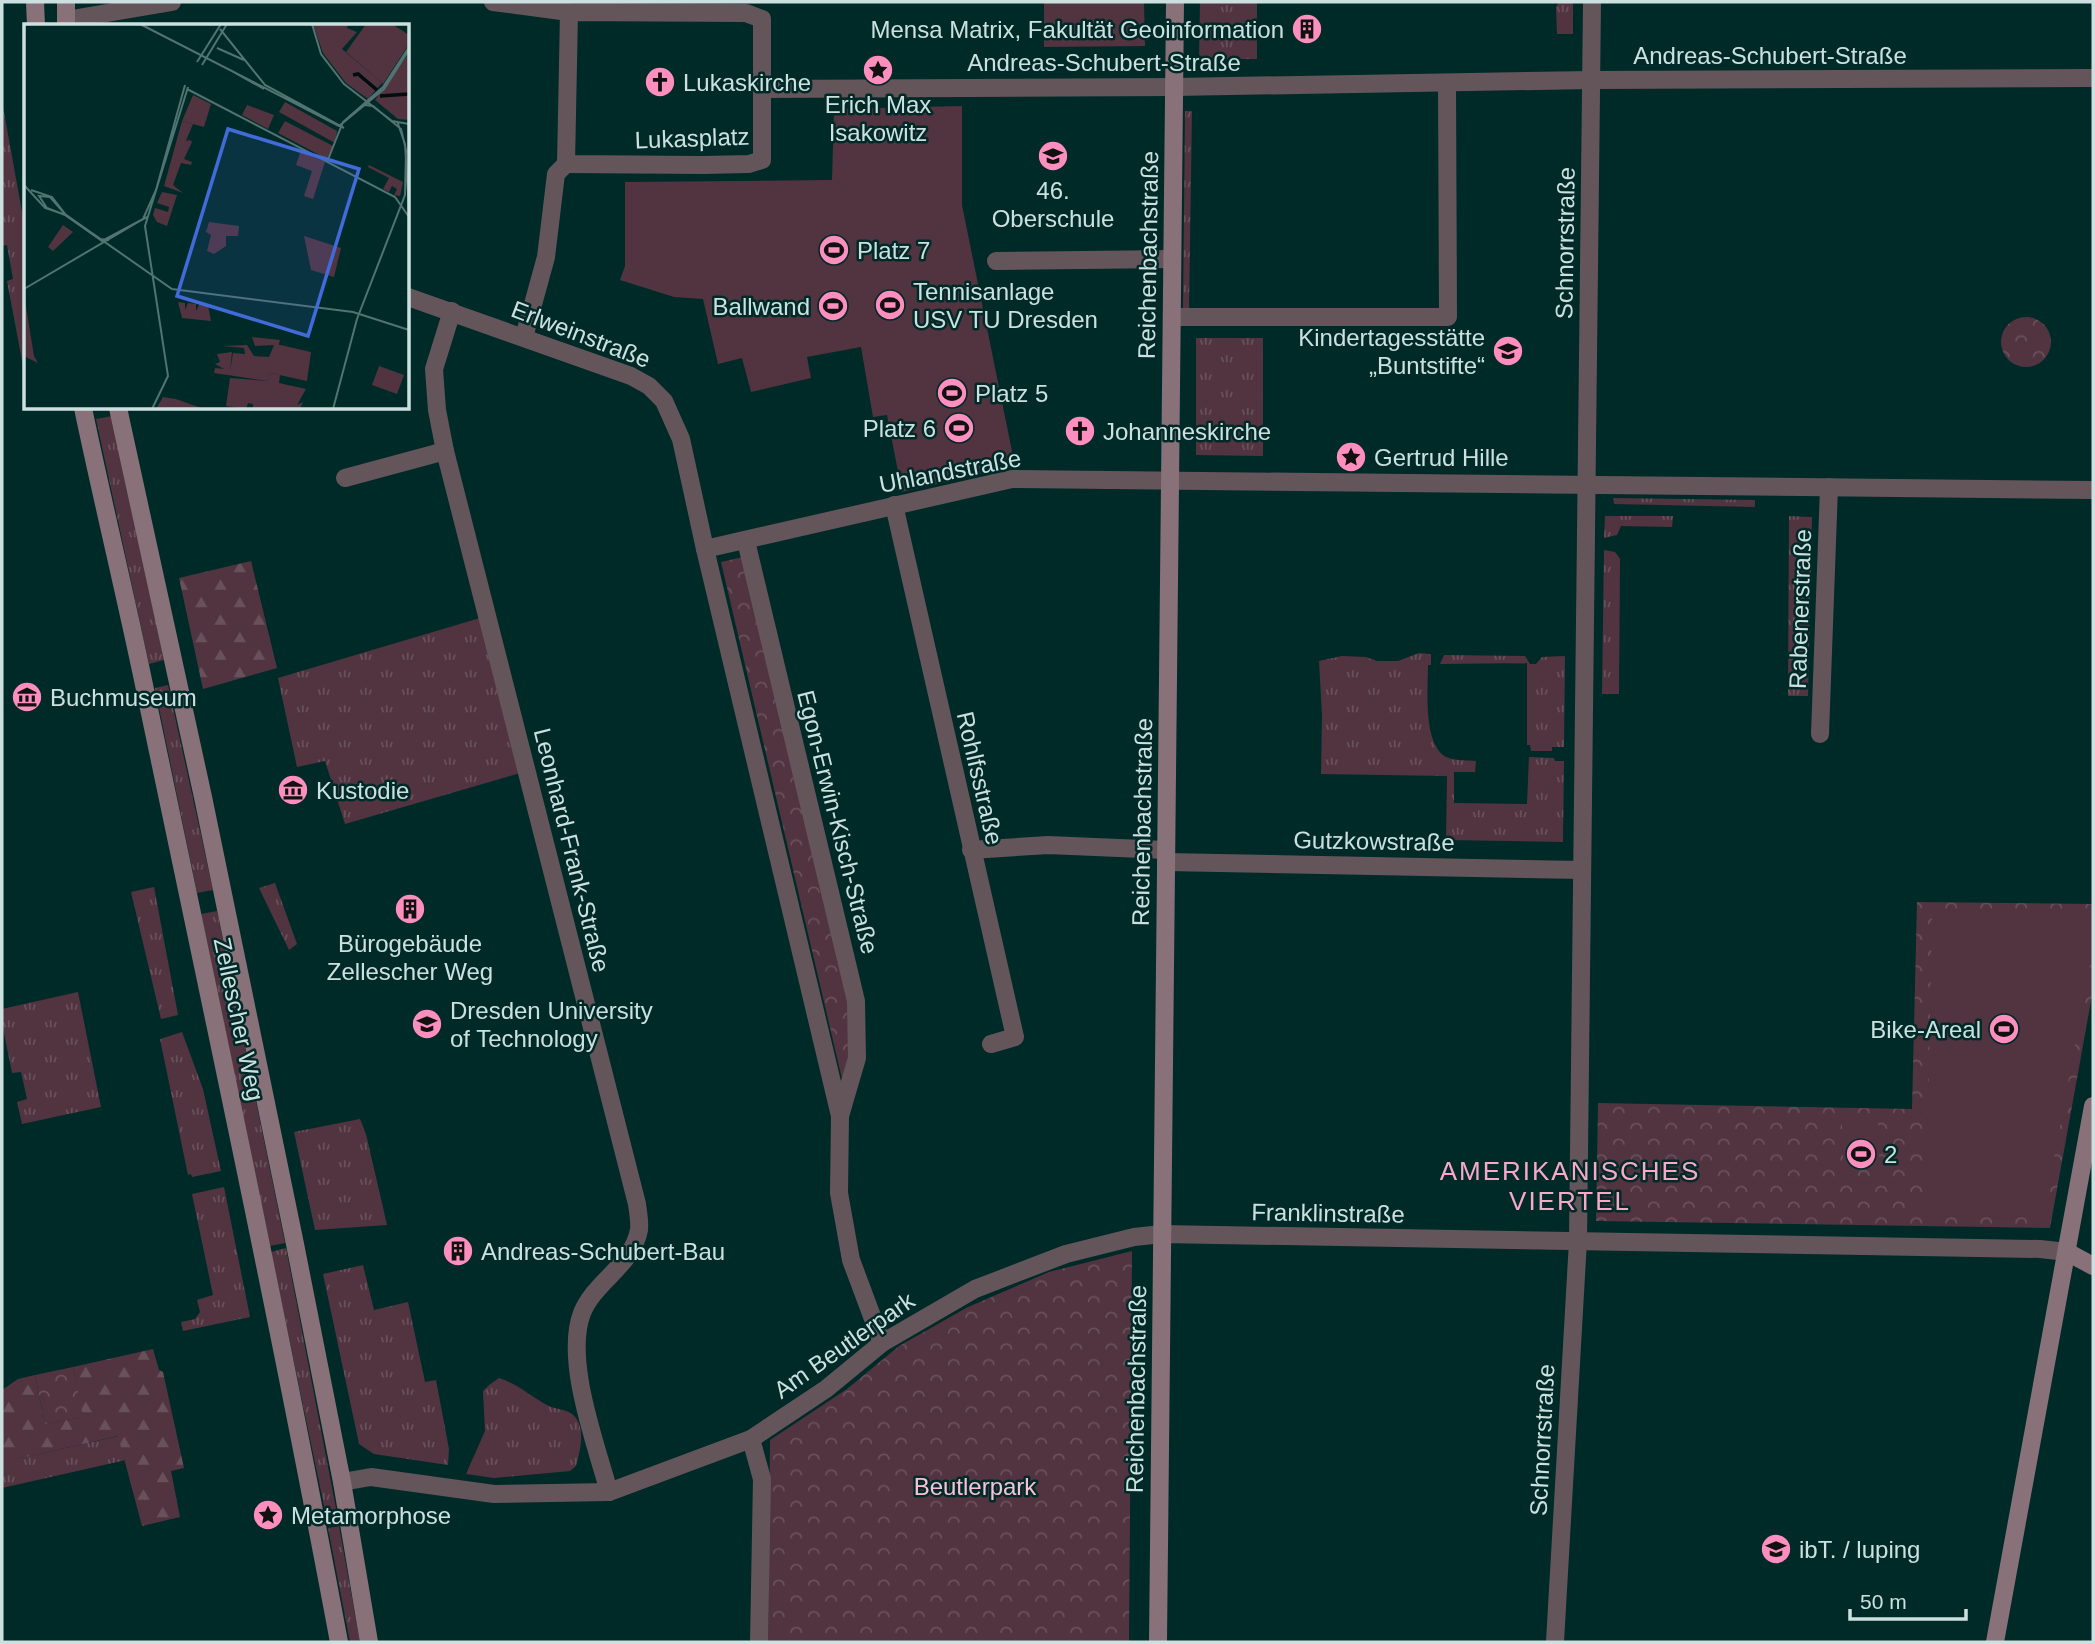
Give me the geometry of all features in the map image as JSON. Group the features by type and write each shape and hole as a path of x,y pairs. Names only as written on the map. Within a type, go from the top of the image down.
{"main road":[{"path":"35,2 36,24"},
{"path":"66,2 66,23"},
{"name":"Reichenbachstraße","path":"1158,1642 1175,2"},
{"name":"Zellescher Weg","path":"83,410 259,1237 317,1516 340,1642"},
{"name":"Zellescher Weg","path":"118,410 203,797 342,1482 369,1642"},
{"path":"1995,1642 2093,1106"},
{"path":"2067,1252 2093,1251"},
{"path":"2067,1252 2093,1266"}],"street":[{"path":"66,23 172,2"},
{"name":"Lukasplatz","path":"493,2 569,12 746,8 762,19 762,160 749,164 703,165 566,164"},
{"name":"Schnorrstraße","path":"1555,1642 1578,1241 1592,2"},
{"path":"524,337 545,257 556,174 566,164 569,12"},
{"name":"Andreas-Schubert-Straße","path":"762,89 1174,87 1591,80 2093,78"},
{"path":"1172,317 1448,317 1447,83"},
{"path":"996,261 1172,259"},
{"name":"Erlweinstraße","path":"410,298 631,376 649,386 664,401 681,439 705,549"},
{"name":"Leonhard-Frank-Straße","path":"452,311 435,369 437,410 445,451 638,1204 639,1230 625,1261 596,1288 582,1314 577,1338 578,1368 609,1492"},
{"path":"345,478 445,451"},
{"name":"Uhlandstraße","path":"705,549 1012,479 2093,490"},
{"name":"Rabenerstraße","path":"1820,734 1829,487"},
{"name":"Rohlfsstraße","path":"894,505 1015,1037 991,1044"},
{"name":"Egon-Erwin-Kisch-Straße","path":"746,541 856,1002 857,1058 841,1116 839,1193 851,1260 882,1343"},
{"name":"Egon-Erwin-Kisch-Straße","path":"705,549 841,1116"},
{"name":"Gutzkowstraße","path":"971,850 1048,845 1166,856 1582,870"},
{"name":"Am Beutlerpark","path":"342,1482 371,1477 494,1494 609,1492 751,1439 826,1389 882,1343 975,1289 1066,1254 1135,1237 1162,1234"},
{"name":"Franklinstraße","path":"1162,1234 2027,1248 2067,1252"},
{"path":"751,1439 762,1479 759,1642"}],"green space":[{"path":"1044,2 1144,2 1145,46 1044,47"},
{"path":"1200,2 1257,2 1257,59 1199,59"},
{"path":"1559,2 1573,2 1573,34 1557,34 1556,7"},
{"path":"2,101 24,223 24,371 7,281 13,279 7,245 2,246"},
{"name":"Tennisanlage USV TU Dresden","path":"962,106 962,205 1015,466 902,492 887,415 873,417 861,347 807,357 811,378 751,392 742,358 718,364 703,299 674,297 620,280 625,266 625,182 832,180 834,109"},
{"path":"1185,111 1192,111 1189,311 1183,311"},
{"path":"2026,317 2044,324 2051,342 2044,360 2026,367 2008,360 2001,342 2008,324"},
{"path":"1196,338 1263,338 1263,456 1196,455"},
{"path":"112,416 164,660 149,664 96,419"},
{"path":"1613,498 1755,500 1755,507 1614,504"},
{"path":"1605,516 1673,516 1672,527 1621,526 1617,535 1604,538"},
{"path":"1789,516 1812,517 1808,696 1788,696"},
{"path":"1604,550 1615,552 1620,559 1619,694 1602,694"},
{"path":"743,557 849,998 853,1054 843,1083 721,562"},
{"path":"251,561 277,668 203,689 179,578"},
{"path":"480,618 520,773 345,824 325,761 297,767 278,678"},
{"path":"1419,653 1431,654 1431,665 1428,665 1428,717 1434,743 1440,752 1449,758 1476,761 1475,772 1454,772 1454,803 1527,804 1529,757 1564,761 1563,842 1446,840 1447,776 1321,774 1319,661 1342,656 1398,661"},
{"path":"1444,655 1525,656 1530,664 1536,664 1542,657 1565,656 1564,747 1552,747 1552,751 1531,751 1530,745 1527,745 1527,663 1440,664"},
{"path":"168,685 213,890 197,893 155,688"},
{"path":"275,883 297,944 289,950 259,888"},
{"path":"154,887 178,1015 161,1019 131,892"},
{"path":"1917,902 2093,904 2093,990 2050,1228 1596,1221 1598,1103 1912,1109"},
{"path":"217,911 285,1243 270,1246 201,914"},
{"name":"Bike-Areal","path":"1932,916 2093,917 2093,948 2043,1217 1926,1216"},
{"path":"78,992 101,1107 22,1124 17,1102 27,1099 21,1072 12,1073 2,1023 2,1009"},
{"path":"182,1032 203,1089 221,1171 192,1177 191,1174 188,1175 160,1039"},
{"path":"1842,1118 1878,1118 1878,1137 1842,1137"},
{"path":"360,1119 366,1134 387,1225 315,1230 294,1132"},
{"name":"2","path":"1843,1145 1879,1145 1879,1164 1843,1164"},
{"path":"224,1187 250,1317 183,1331 181,1322 195,1319 200,1312 197,1300 213,1295 192,1194"},
{"path":"286,1248 338,1519 327,1520 271,1252"},
{"name":"Beutlerpark","path":"1132,1251 1129,1642 768,1642 770,1440 847,1389 899,1346 968,1307 1049,1272"},
{"path":"363,1265 374,1310 408,1302 425,1382 436,1380 449,1449 448,1465 374,1454 359,1444 323,1274"},
{"path":"153,1349 159,1370 163,1372 184,1468 171,1471 180,1517 142,1526 118,1436 13,1460 8,1473 2,1475 2,1390 18,1379 35,1375 45,1424 82,1417 73,1367"},
{"path":"73,1367 83,1417 45,1424 35,1375"},
{"path":"499,1378 547,1405 569,1412 577,1419 581,1432 580,1446 576,1466 570,1471 494,1478 466,1474 485,1431 483,1391"},
{"path":"119,1436 126,1460 2,1488 2,1475 8,1473 12,1460"},
{"path":"339,1526 360,1642 350,1642 328,1528"}],"place":[{"name":"Mensa Matrix, Fakultät Geoinformation","path":"1307,29"},
{"name":"Erich Max Isakowitz","path":"878,70"},
{"name":"Lukaskirche","path":"660,82"},
{"name":"46. Oberschule","path":"1053,156"},
{"name":"Platz 7","path":"834,250"},
{"name":"Tennisanlage USV TU Dresden","path":"890,305"},
{"name":"Ballwand","path":"833,306"},
{"name":"Kindertagesstätte „Buntstifte“","path":"1508,351"},
{"name":"Platz 5","path":"952,393"},
{"name":"Platz 6","path":"959,428"},
{"name":"Johanneskirche","path":"1080,431"},
{"name":"Gertrud Hille","path":"1351,457"},
{"name":"Buchmuseum","path":"27,697"},
{"name":"Kustodie","path":"293,790"},
{"name":"Bürogebäude Zellescher Weg","path":"410,909"},
{"name":"Dresden University of Technology","path":"427,1024"},
{"name":"Bike-Areal","path":"2004,1029"},
{"name":"2","path":"1861,1154"},
{"name":"Andreas-Schubert-Bau","path":"458,1251"},
{"name":"Metamorphose","path":"268,1515"},
{"name":"ibT. / luping","path":"1776,1549"}],"district":[{"name":"AMERIKANISCHES VIERTEL","path":"1570,1186"}]}
